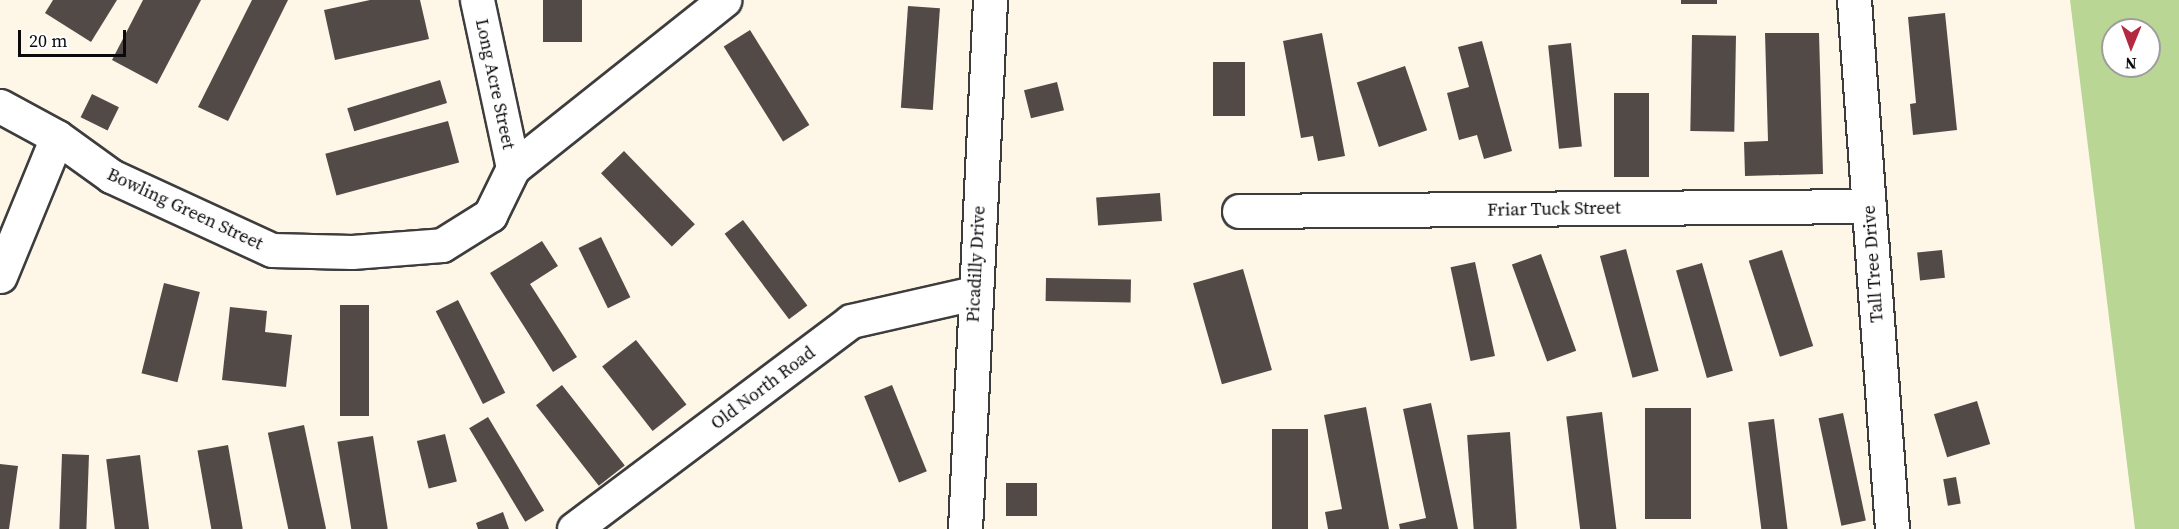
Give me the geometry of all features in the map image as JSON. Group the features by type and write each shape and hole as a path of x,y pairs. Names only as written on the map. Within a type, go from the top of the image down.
{"street":[{"name":"Long Acre Street","path":"477,0 513,168"},
{"name":"Bowling Green Street","path":"0,106 57,137 111,176 272,250 352,252 442,245 490,215 513,168 724,0"},
{"name":"Picadilly Drive","path":"966,529 974,293 990,0"},
{"name":"Tall Tree Drive","path":"1854,0 1893,529"},
{"path":"0,276 57,137"},
{"name":"Friar Tuck Street","path":"1239,212 1869,206"},
{"name":"Old North Road","path":"574,529 851,321 974,293"}],"green space":[{"path":"2070,0 2179,0 2179,529 2135,529"}],"building":[{"path":"53,0 117,0 91,42 45,13"},
{"path":"143,0 201,0 157,84 112,60"},
{"path":"252,0 288,0 228,121 198,107"},
{"path":"370,0 420,0 429,39 335,60 324,10"},
{"path":"543,0 582,0 582,42 543,42"},
{"path":"1681,0 1717,0 1717,4 1681,4"},
{"path":"908,6 940,8 933,110 901,108"},
{"path":"1945,13 1957,130 1913,135 1910,104 1916,103 1908,17"},
{"path":"750,30 809,125 783,141 724,46"},
{"path":"1322,33 1345,156 1318,161 1313,136 1301,138 1283,41"},
{"path":"1765,33 1819,33 1823,174 1745,176 1744,142 1768,141"},
{"path":"1692,35 1736,36 1734,132 1690,131"},
{"path":"1482,41 1512,151 1484,159 1477,135 1459,140 1447,93 1469,87 1458,47"},
{"path":"1571,43 1582,146 1559,149 1548,45"},
{"path":"1213,62 1245,62 1245,116 1213,116"},
{"path":"1405,66 1427,130 1379,147 1357,83"},
{"path":"440,80 447,103 354,131 347,108"},
{"path":"1057,82 1064,110 1031,118 1024,90"},
{"path":"1614,93 1649,93 1649,177 1614,177"},
{"path":"92,94 119,107 108,131 81,117"},
{"path":"448,121 459,163 336,195 325,154"},
{"path":"624,151 695,224 672,247 601,173"},
{"path":"1160,193 1162,221 1098,225 1096,197"},
{"path":"743,220 807,305 789,319 725,234"},
{"path":"601,237 630,297 608,308 579,248"},
{"path":"542,241 558,266 530,284 577,357 553,372 490,273"},
{"path":"1626,249 1659,371 1633,378 1600,256"},
{"path":"1782,250 1813,346 1780,357 1749,261"},
{"path":"1942,250 1945,278 1920,280 1917,253"},
{"path":"1541,254 1576,351 1547,361 1512,265"},
{"path":"1475,262 1495,356 1471,361 1451,267"},
{"path":"1702,263 1733,371 1707,378 1676,270"},
{"path":"1243,269 1272,370 1222,384 1193,283"},
{"path":"1046,278 1131,279 1131,302 1046,301"},
{"path":"164,283 200,292 177,382 142,373"},
{"path":"458,300 505,393 483,404 436,311"},
{"path":"340,305 369,305 369,416 340,416"},
{"path":"230,307 267,311 265,332 292,335 286,387 222,380"},
{"path":"636,340 686,405 653,431 602,366"},
{"path":"562,385 625,465 599,486 536,405"},
{"path":"892,385 927,471 899,482 864,396"},
{"path":"1977,401 1990,444 1947,457 1934,414"},
{"path":"1431,403 1458,529 1400,529 1399,524 1426,518 1403,409"},
{"path":"1366,407 1389,529 1328,529 1325,512 1342,509 1324,415"},
{"path":"1645,408 1691,408 1691,519 1645,519"},
{"path":"1602,412 1616,529 1580,529 1566,416"},
{"path":"1843,413 1866,521 1841,526 1819,418"},
{"path":"488,417 544,510 525,522 469,428"},
{"path":"1774,419 1788,529 1761,529 1748,422"},
{"path":"304,425 326,529 288,529 268,433"},
{"path":"1272,429 1308,429 1308,529 1272,529"},
{"path":"1510,432 1517,529 1474,529 1467,435"},
{"path":"445,434 457,482 429,489 417,441"},
{"path":"373,436 388,529 351,529 337,442"},
{"path":"228,445 243,529 211,529 197,450"},
{"path":"62,454 89,455 86,529 59,529"},
{"path":"140,455 149,529 115,529 106,459"},
{"path":"0,464 18,466 9,529 0,529"},
{"path":"1956,477 1961,504 1948,506 1943,479"},
{"path":"1006,483 1037,483 1037,516 1006,516"},
{"path":"503,512 509,529 478,529 476,523"}]}
